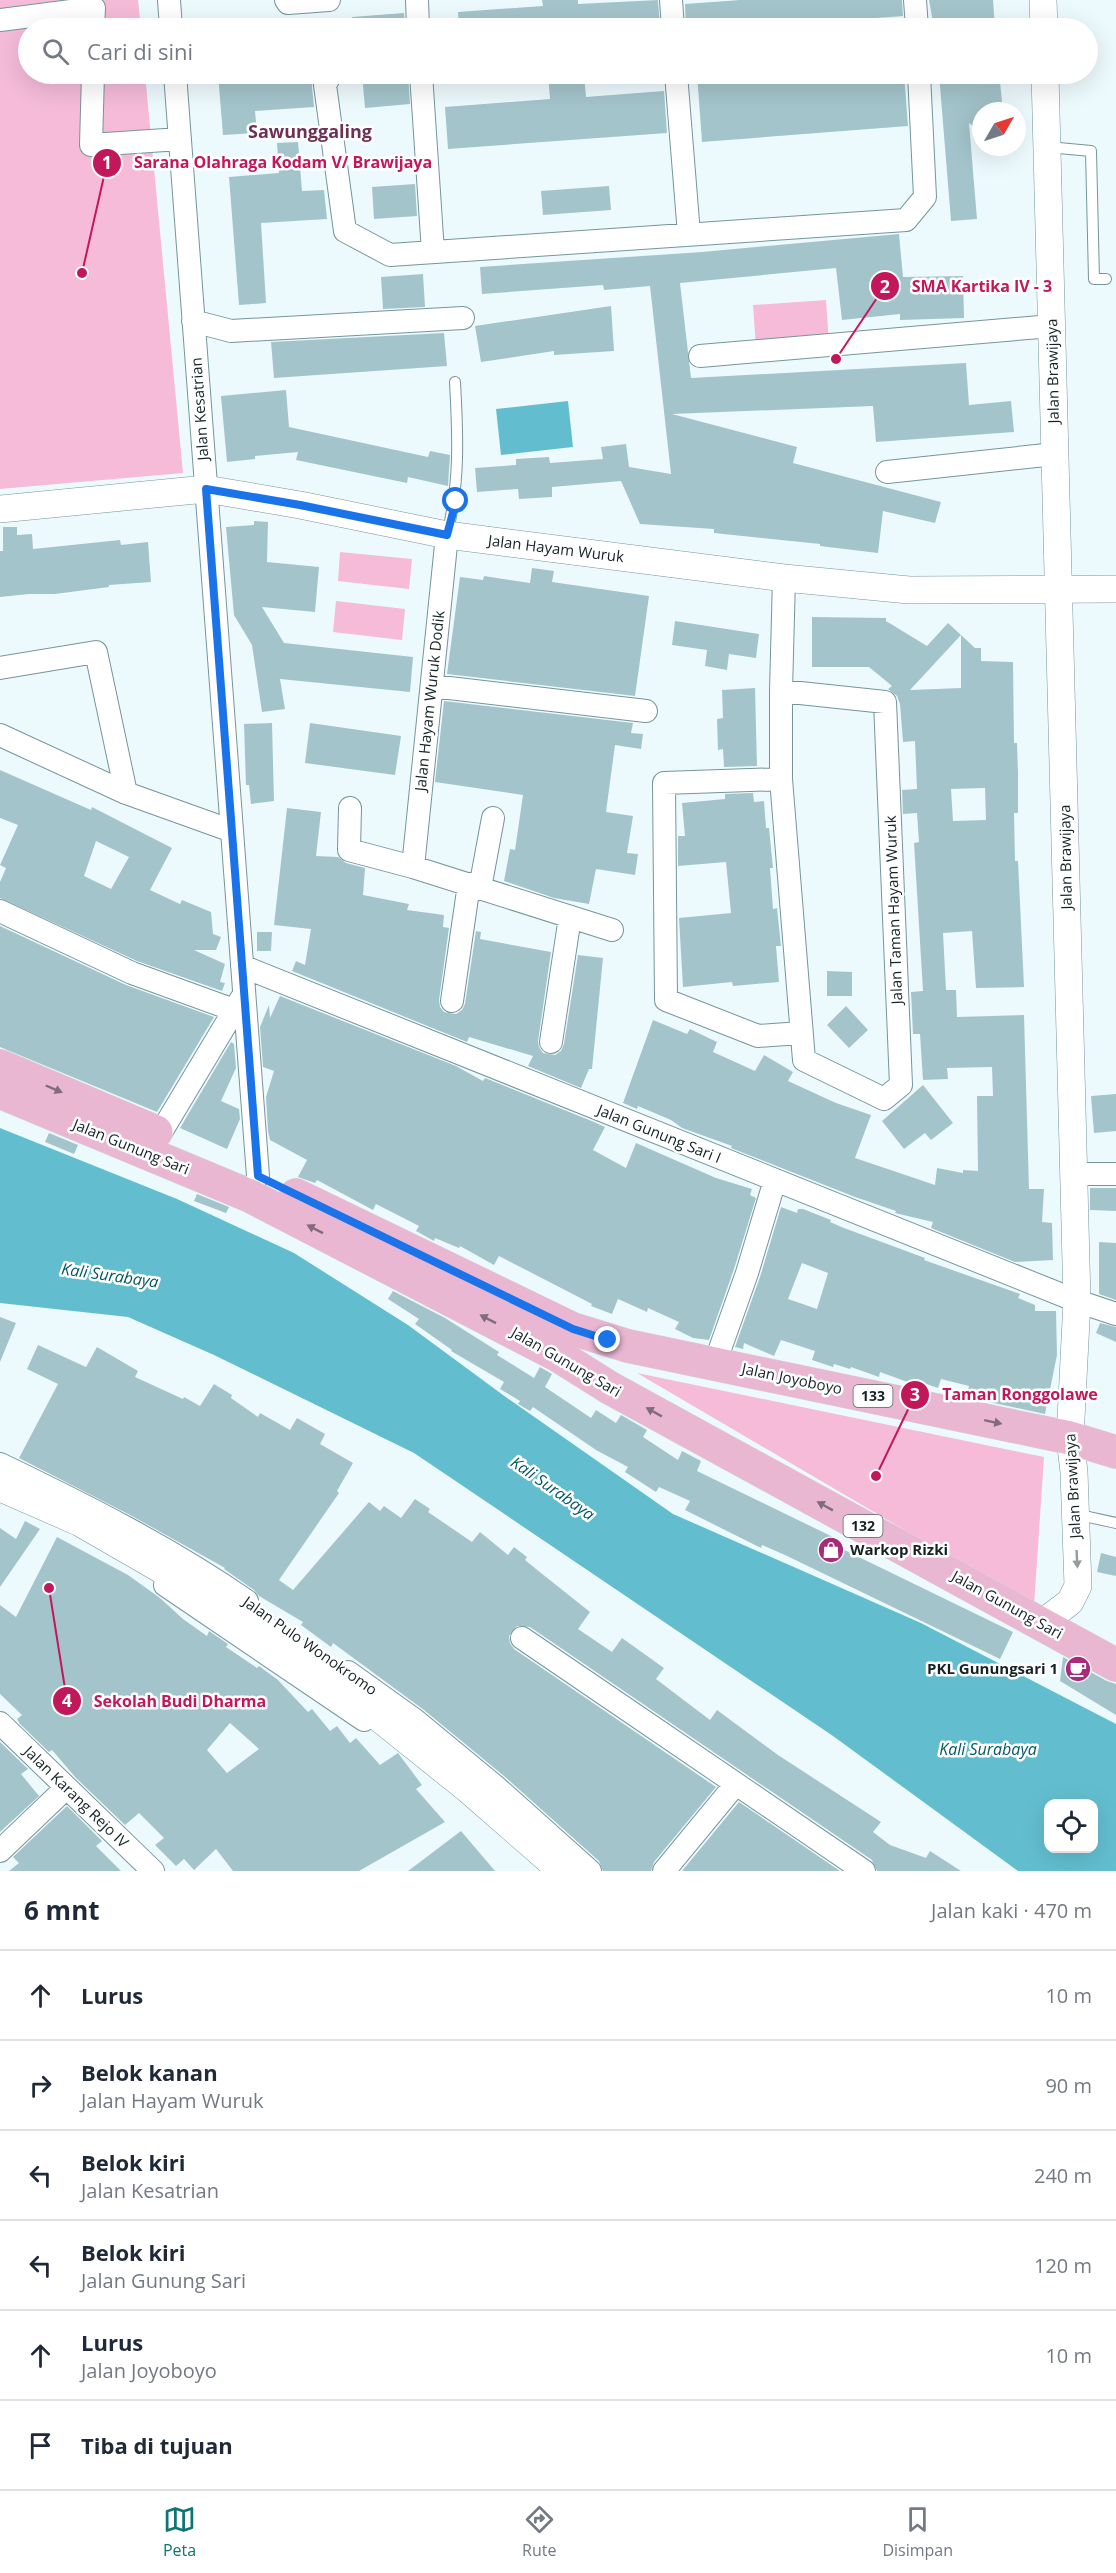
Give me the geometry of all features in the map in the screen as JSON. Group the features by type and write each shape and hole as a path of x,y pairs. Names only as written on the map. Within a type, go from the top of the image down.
{"main road":[{"name":"Jalan Gunung Sari","path":"0,1066 258,1176 566,1342 610,1388 1116,1665"},
{"name":"Jalan Gunung Sari","path":"0,1092 250,1196 566,1342"},
{"name":"Jalan Joyoboyo","path":"566,1342 628,1346 715,1363 1070,1438 1116,1452"},
{"path":"610,1388 601,1374 604,1357 610,1351 628,1346"},
{"name":"Jalan Pulo Wonokromo","path":"0,1485 80,1520 217,1599 350,1691 470,1788 565,1871"}],"street":[{"path":"169,0 170,18"},
{"path":"286,0 288,3 329,0"},
{"path":"417,0 418,18"},
{"path":"671,0 672,18"},
{"path":"915,0 916,18"},
{"path":"1043,0 1044,18"},
{"path":"0,20 94,8 94,18"},
{"path":"93,84 91,145 180,139"},
{"name":"Jalan Kesatrian","path":"176,84 242,966 239,1002 258,1176"},
{"path":"326,84 345,231 390,255 906,220 925,197 919,84"},
{"path":"423,84 433,252"},
{"path":"677,84 689,234"},
{"name":"Jalan Brawijaya","path":"1041,1624 1070,1602 1078,1586 1074,1472 1070,1438 1077,1301 1045,84"},
{"path":"194,321 231,331 463,318"},
{"path":"700,356 1052,326"},
{"path":"887,472 1055,454"},
{"name":"Jalan Hayam Wuruk","path":"0,509 206,489 300,505 447,535 784,578 909,590 1116,590"},
{"name":"Jalan Hayam Wuruk Dodik","path":"413,867 447,535"},
{"name":"Jalan Taman Hayam Wuruk","path":"781,691 885,702 901,1085 884,1099 804,1060 781,779 781,691 784,578"},
{"path":"0,668 96,652 126,793"},
{"path":"432,686 646,711"},
{"path":"0,735 126,793 232,831"},
{"path":"781,779 664,783 666,1000 758,1036 801,1033"},
{"path":"350,808 349,850 413,867 612,930"},
{"path":"452,1001 475,886 492,818"},
{"path":"0,911 132,973 239,1002 160,1134"},
{"path":"551,1042 570,916"},
{"name":"Jalan Gunung Sari I","path":"242,966 1077,1301 1116,1314"},
{"path":"1073,1174 1116,1174"},
{"path":"715,1363 747,1273 775,1180"},
{"name":"Jalan Pulo Wonokromo","path":"0,1464 156,1542 202,1570 415,1720 495,1786 590,1871"},
{"name":"Jalan Pulo Wonokromo","path":"84,1532 228,1627 408,1752 548,1871"},
{"path":"522,1638 864,1871"},
{"name":"Jalan Karang Rejo IV","path":"0,1723 153,1871"},
{"path":"664,1871 735,1785"},
{"path":"0,1851 66,1788"}],"lane":[{"path":"1047,147 1091,151 1094,279 1106,279"},
{"path":"447,535 456,501 459,444 455,382"},
{"path":"1074,1514 1116,1523"}],"shaded area":[{"path":"0,0 138,0 140,18 18,18 18,84 146,84 183,473 0,489"},
{"path":"826,300 829,343 756,347 753,305"},
{"path":"340,552 412,559 409,589 338,581"},
{"path":"336,601 405,609 402,640 333,632"},
{"path":"637,1373 1044,1457 1034,1606"}],"water":[{"path":"568,401 573,447 501,455 496,409"},
{"name":"Kali Surabaya","path":"0,1128 177,1199 294,1253 408,1325 503,1395 673,1514 921,1623 1116,1724 1116,1871 1018,1871 833,1736 414,1453 214,1355 128,1317 0,1303"}],"building":[{"path":"542,0 578,0 578,4 658,0 659,18 458,18 458,12 543,6"},
{"path":"740,0 902,0 903,16 686,18 685,4"},
{"path":"929,0 993,0 994,18 932,18"},
{"path":"404,13 404,18 352,18"},
{"path":"219,84 312,84 314,107 255,111 257,133 223,135"},
{"path":"363,84 409,84 410,104 365,108"},
{"path":"549,84 585,84 586,97 664,91 667,133 448,149 445,107 550,99"},
{"path":"698,84 905,84 908,126 702,142"},
{"path":"940,84 1000,84 1002,102 972,102 972,126 969,123 977,219 951,221"},
{"path":"298,142 302,191 324,190 327,219 261,223 266,303 239,305 229,177 279,173 277,143"},
{"path":"415,184 417,216 374,219 372,187"},
{"path":"609,186 611,210 543,215 541,191"},
{"path":"899,234 903,277 963,276 964,318 900,320 900,314 842,320 836,268 680,283 691,378 966,363 969,405 1011,401 1014,432 876,442 873,406 672,414 797,447 793,463 941,502 935,523 883,511 878,553 820,546 820,544 714,533 714,529 640,524 621,481 552,487 552,497 519,499 518,489 477,492 475,468 516,465 516,459 549,457 550,463 603,459 601,447 626,444 629,467 671,474 650,286 604,290 603,285 482,294 480,267 702,252"},
{"path":"423,274 425,307 383,309 381,277"},
{"path":"611,306 614,351 554,355 554,351 481,362 475,326"},
{"path":"444,333 447,366 274,378 271,342"},
{"path":"286,390 289,427 428,457 430,451 450,455 448,486 408,477 407,483 296,460 298,452 255,456 255,459 227,462 221,396"},
{"path":"254,521 268,522 267,562 319,567 315,612 262,607 284,643 413,657 410,692 280,679 285,709 262,712 252,645 234,615 226,527 254,525"},
{"path":"3,527 17,527 17,535 32,534 33,549 120,540 121,545 148,542 151,582 109,585 109,587 55,594 0,597 0,551 3,551"},
{"path":"532,568 554,571 552,582 649,596 635,696 447,674 460,577 483,580 484,576 530,583"},
{"path":"812,617 886,618 886,621 927,646 948,623 961,635 975,648 981,648 981,661 1013,662 1014,743 1017,743 1018,773 1018,813 1014,813 1015,861 1018,861 1024,987 976,988 972,931 943,933 946,990 956,990 957,1017 1024,1015 1029,1189 1044,1189 1042,1222 1052,1223 1053,1260 1015,1262 931,1228 933,1222 895,1213 896,1211 682,1128 671,1120 638,1106 637,1109 623,1103 653,1020 687,1034 690,1029 717,1042 713,1052 755,1071 764,1055 793,1072 788,1081 836,1103 871,1115 855,1158 935,1185 937,1168 963,1173 963,1170 978,1171 977,1096 993,1096 992,1067 947,1068 948,1079 923,1080 920,1034 913,1034 911,992 923,991 914,843 919,842 917,813 903,814 902,790 917,789 915,741 903,742 900,704 897,696 888,689 892,686 869,667 812,667","holes":["961,635 961,688 910,690","985,788 986,820 953,821 951,789"]},
{"path":"675,621 759,634 756,658 729,654 727,670 705,666 707,650 672,645"},
{"path":"755,688 757,766 724,767 723,749 718,750 717,719 723,718 722,690"},
{"path":"444,701 633,723 631,733 643,734 641,749 615,745 606,812 633,816 627,853 638,854 635,875 596,869 589,904 554,898 504,881 510,849 515,850 523,795 435,782"},
{"path":"272,723 274,801 251,804 249,785 246,785 244,724"},
{"path":"310,723 401,736 395,775 305,763"},
{"path":"0,770 91,810 92,807 172,848 150,890 180,904 182,900 211,912 213,934 221,937 216,950 194,950 225,964 220,982 225,983 222,991 137,961 0,898 0,882 6,868 0,865 18,825 0,818","holes":["96,841 129,857 111,889 84,876"]},
{"path":"753,793 754,802 764,801 766,828 769,828 773,868 770,868 773,909 777,908 781,946 776,946 779,982 733,986 732,982 683,987 679,918 731,913 726,862 678,866 678,836 685,836 682,803 725,799 725,794"},
{"path":"287,808 321,812 316,856 338,857 346,863 365,868 363,895 409,904 407,910 444,915 443,927 449,928 439,1000 444,1012 456,1014 465,1004 476,931 481,932 480,939 551,952 538,1041 543,1053 555,1055 561,1051 564,1044 578,955 603,958 592,1069 589,1069 581,1088 528,1066 533,1056 469,1037 467,1042 292,971 296,961 305,965 311,929 274,925"},
{"path":"0,926 126,985 214,1017 157,1112 0,1047"},
{"path":"257,932 272,932 271,951 257,951"},
{"path":"827,971 852,972 852,996 827,996"},
{"path":"280,996 456,1066 483,1081 485,1078 605,1127 593,1150 626,1168 636,1143 716,1178 752,1189 750,1195 756,1198 709,1340 693,1338 675,1329 679,1322 648,1308 647,1312 618,1299 612,1314 591,1306 592,1304 499,1256 494,1265 460,1246 459,1248 435,1238 434,1241 416,1231 419,1226 376,1204 373,1210 317,1180 315,1183 298,1177 307,1160 270,1140 268,1131 266,1097 274,1071 263,1067 260,1027 269,1005 270,1018"},
{"path":"846,1006 868,1030 849,1048 827,1025"},
{"path":"231,1042 234,1044 236,1068 221,1101 239,1109 240,1119 227,1149 180,1128"},
{"path":"923,1085 953,1123 931,1140 925,1133 904,1149 882,1121"},
{"path":"1116,1094 1116,1131 1094,1133 1091,1096"},
{"path":"49,1133 78,1145 74,1154 45,1142"},
{"path":"1090,1188 1116,1188 1116,1211 1090,1210"},
{"path":"197,1194 229,1207 226,1213 194,1201"},
{"path":"781,1207 797,1213 798,1209 803,1209 844,1228 925,1258 924,1260 1020,1294 1018,1298 1035,1305 1035,1311 1056,1311 1057,1355 1045,1414 966,1397 969,1386 941,1379 938,1388 926,1384 924,1388 880,1372 879,1377 851,1367 850,1369 834,1364 833,1367 812,1360 815,1351 781,1340 774,1356 744,1343 743,1349 735,1347 760,1277","holes":["802,1263 828,1273 817,1309 788,1299"]},
{"path":"1099,1242 1116,1243 1116,1300 1099,1294"},
{"path":"393,1291 445,1318 499,1352 497,1355 534,1378 540,1367 552,1374 545,1387 591,1418 596,1410 616,1423 621,1415 647,1430 643,1437 678,1460 682,1451 701,1461 697,1471 833,1537 830,1543 1013,1632 1000,1659 785,1555 762,1545 761,1548 685,1510 690,1501 659,1487 656,1492 625,1472 628,1467 596,1450 533,1407 530,1411 518,1404 520,1401 500,1389 504,1382 451,1351 415,1324 419,1319 388,1299"},
{"path":"0,1317 16,1323 0,1362"},
{"path":"1100,1323 1116,1327 1116,1342 1096,1333"},
{"path":"38,1345 86,1367 97,1347 138,1371 135,1377 200,1406 214,1384 232,1395 231,1398 258,1417 260,1413 290,1430 297,1418 325,1434 320,1444 353,1463 337,1491 339,1493 279,1580 293,1590 369,1502 380,1511 384,1506 401,1518 415,1499 430,1509 428,1512 472,1542 480,1532 508,1555 514,1547 527,1557 525,1560 590,1612 578,1629 612,1652 622,1638 664,1668 656,1679 710,1720 717,1710 778,1755 881,1822 873,1832 890,1845 926,1858 930,1851 961,1871 877,1871 872,1860 530,1627 517,1626 509,1636 514,1649 716,1787 654,1862 651,1871 603,1871 599,1861 504,1776 424,1710 333,1643 331,1647 301,1625 303,1622 259,1596 225,1568 132,1516 19,1458 58,1384 27,1369"},
{"path":"25,1521 40,1529 0,1587 0,1528 16,1539"},
{"path":"57,1537 128,1575 207,1636 209,1631 228,1644 226,1647 278,1680 308,1712 312,1709 330,1731 337,1726 350,1743 356,1738 380,1765 398,1753 422,1785 416,1789 445,1822 359,1871 233,1871 216,1849 194,1870 184,1859 176,1866 155,1845 164,1838 139,1813 125,1825 76,1778 52,1750 49,1752 20,1724 17,1719 22,1715 0,1694 0,1605 16,1617","holes":["230,1723 259,1749 227,1773 207,1750"]},
{"path":"1101,1553 1116,1557 1116,1576 1097,1572"},
{"name":"PKL Gunungsari 1","path":"1063,1657 1116,1684 1116,1715 1060,1681"},
{"path":"0,1742 28,1769 21,1774 39,1796 0,1832"},
{"path":"739,1802 840,1871 682,1871"},
{"path":"67,1806 102,1841 96,1846 121,1871 9,1871 19,1863 13,1857"},
{"path":"461,1831 495,1871 408,1871"}],"place":[{"name":"Sarana Olahraga Kodam V/ Brawijaya","path":"82,273"},
{"name":"SMA Kartika IV - 3","path":"836,359"},
{"name":"Taman Ronggolawe","path":"876,1476"},
{"name":"Warkop Rizki","path":"831,1550"},
{"name":"Sekolah Budi Dharma","path":"49,1588"},
{"name":"PKL Gunungsari 1","path":"1078,1669"}],"district":[{"name":"Sawunggaling","path":"310,132"}],"route":[{"path":"456,501 447,535 300,505 206,489 258,1176 573,1329 608,1340"}]}
